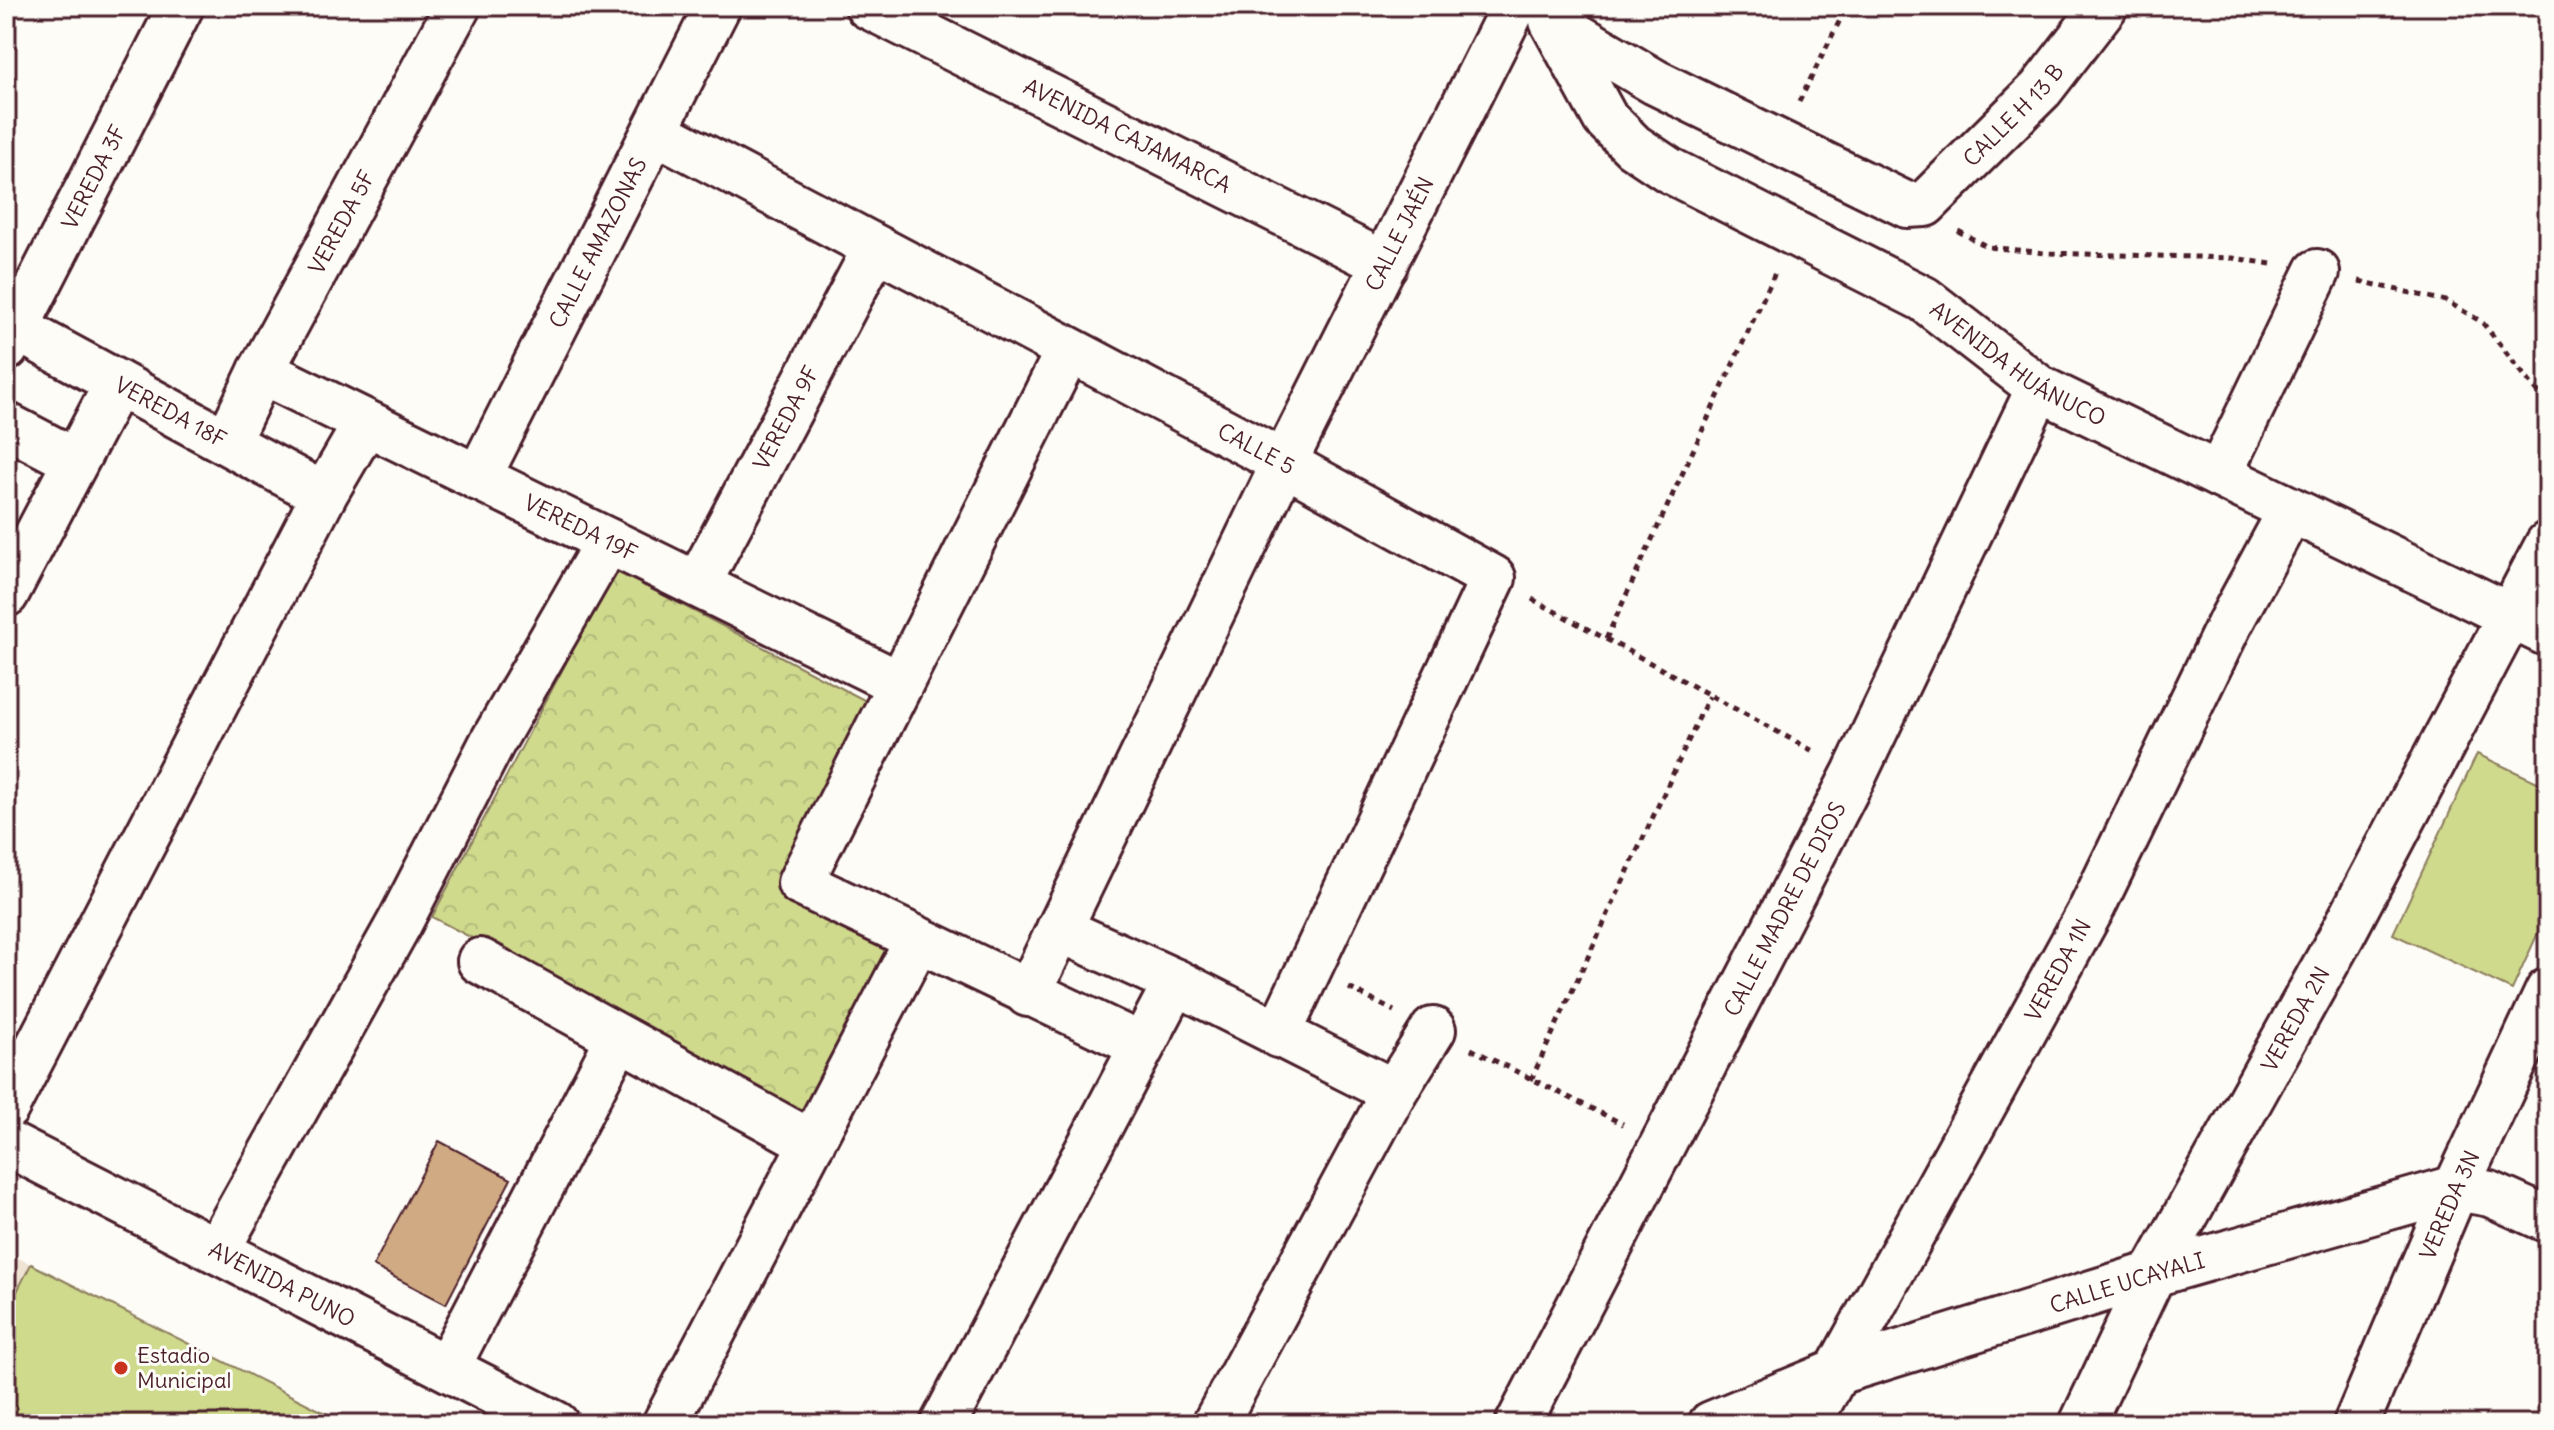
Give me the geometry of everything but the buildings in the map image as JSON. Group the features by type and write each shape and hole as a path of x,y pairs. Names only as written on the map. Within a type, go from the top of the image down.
{"street":[{"name":"VEREDA 3F","path":"11,338 181,6"},
{"name":"VEREDA 5F","path":"227,442 261,371 458,6"},
{"name":"CALLE AMAZONAS","path":"478,478 718,6"},
{"name":"AVENIDA CAJAMARCA","path":"868,6 1385,264"},
{"name":"CALLE H 13 B","path":"1907,205 1925,204 2041,89 2105,6"},
{"name":"CALLE JAÉN","path":"1028,994 1284,463 1385,264 1529,11"},
{"path":"1529,11 1655,82 1907,205"},
{"name":"AVENIDA HUÁNUCO","path":"1529,11 1605,118 1633,146 1669,170 1924,299 2039,388 2548,634"},
{"name":"CALLE 5","path":"655,131 1284,463 1493,578"},
{"name":"VEREDA 9F","path":"698,584 875,249"},
{"path":"2219,475 2317,272"},
{"name":"VEREDA 18F","path":"11,338 117,383 324,495"},
{"path":"1068,351 800,883 1142,1046"},
{"name":"VEREDA 19F","path":"261,371 900,684"},
{"path":"6,594 117,383"},
{"name":"CALLE MADRE DE DIOS","path":"1518,1424 1855,773 2039,388"},
{"path":"6,1108 324,495 366,423"},
{"path":"6,425 75,461"},
{"name":"VEREDA 1N","path":"1808,1424 2092,908 2231,621 2291,510"},
{"path":"217,1250 400,922 492,743 608,541"},
{"name":"VEREDA 2N","path":"2082,1424 2153,1274 2342,935 2548,544"},
{"path":"1278,1035 1493,578"},
{"path":"1059,929 1176,982 1394,1092"},
{"path":"665,1424 917,941"},
{"path":"480,961 812,1143"},
{"path":"943,1424 1176,982"},
{"name":"VEREDA 3N","path":"2356,1424 2456,1188 2548,991"},
{"path":"1215,1424 1394,1092 1433,1030"},
{"path":"448,1366 618,1039"},
{"name":"AVENIDA PUNO","path":"6,1143 448,1366 556,1424"},
{"name":"CALLE UCAYALI","path":"1711,1424 1834,1373 2153,1274 2456,1188 2490,1194 2548,1220"}],"path":[{"path":"1778,143 1847,6"},
{"path":"1907,205 1988,247 2045,253 2233,258 2317,272 2446,301 2482,322 2548,405"},
{"path":"1606,639 1794,232"},
{"path":"1493,578 1855,773"},
{"path":"1531,1080 1709,696"},
{"path":"1309,968 1663,1144"}],"shaded area":[{"path":"6,1252 31,1264 6,1313"}],"green space":[{"path":"615,570 868,702 786,880 899,947 810,1116 432,917"},
{"path":"2477,754 2548,787 2548,911 2512,990 2393,934"},
{"name":"Estadio Municipal","path":"31,1264 347,1424 6,1424 6,1313"}],"place":[{"name":"Estadio Municipal","path":"121,1368"}]}
